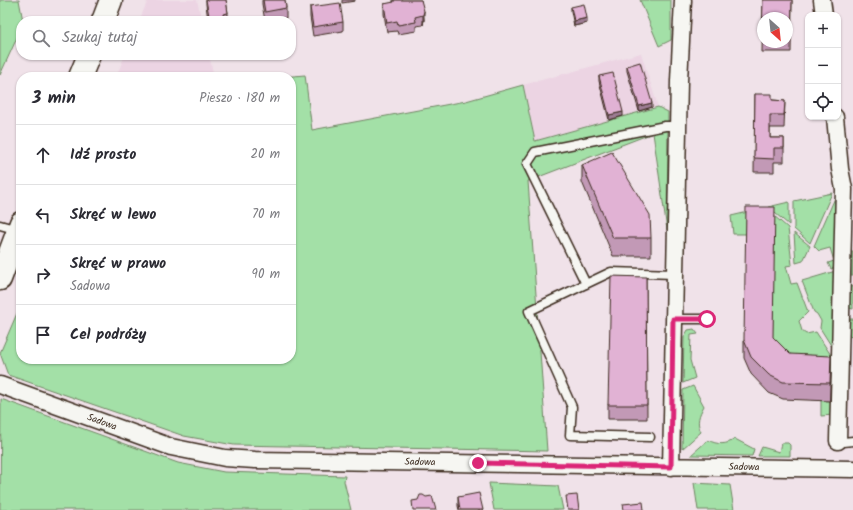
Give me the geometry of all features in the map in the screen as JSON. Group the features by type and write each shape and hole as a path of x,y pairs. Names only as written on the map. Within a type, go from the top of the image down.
{"street":[{"path":"104,16 111,0"},
{"path":"671,467 674,274 683,0"},
{"path":"822,0 824,12"},
{"path":"82,72 87,60"},
{"path":"835,120 840,169 844,190 845,441"},
{"path":"0,279 13,226"},
{"name":"Sadowa","path":"0,385 171,447 226,458 255,460 853,469"}],"lane":[{"path":"586,284 526,164 535,152 665,126 678,126"},
{"path":"650,437 570,435 572,407 529,311 611,272 674,274"},
{"path":"673,319 707,319"}],"shaded area":[{"path":"148,0 197,0 201,16 141,16"},
{"path":"641,53 658,107 535,141 523,85"},
{"path":"123,60 210,60 213,72 118,72"}],"green space":[{"path":"0,0 19,0 22,16 16,16 16,40 0,75"},
{"path":"640,0 671,0 671,40 659,46"},
{"path":"305,75 312,130 466,101 523,85 535,141 658,107 668,112 667,230 653,133 528,181 547,451 234,445 184,436 8,375 0,353 16,316 16,364 296,364 296,76"},
{"path":"838,191 838,266 831,269 828,263 834,261 830,248 819,251 814,246"},
{"path":"832,193 810,243 794,229 794,201"},
{"path":"789,202 789,225 768,207"},
{"path":"765,208 788,228 792,265 786,266 791,284 797,283 808,312 799,321 802,331 806,334 816,332 836,363 834,415 821,416 821,400 773,355 746,234 733,234 731,216"},
{"path":"794,233 810,246 803,261 796,263"},
{"path":"850,252 853,252 853,276 851,276"},
{"path":"839,270 837,355 820,328 821,321 814,312 802,281"},
{"path":"853,286 853,309 849,308 849,288"},
{"path":"850,319 853,319 853,338 848,335"},
{"path":"694,329 698,334 691,335 690,360 695,378 683,383 684,337 688,330"},
{"path":"693,386 704,406 699,419 701,432 682,449 683,390"},
{"path":"1,399 178,463 224,472 345,476 344,481 351,510 0,510"},
{"path":"735,439 754,449 752,456 691,455 708,440 722,444"},
{"path":"781,443 788,443 790,445 790,456 758,456 762,447 779,452"},
{"path":"489,483 558,486 563,510 494,510"},
{"path":"694,483 730,485 734,510 698,510"}],"building":[{"path":"206,0 226,0 228,13 223,14 223,16 209,16"},
{"path":"263,0 285,0 286,8 265,12"},
{"path":"394,0 421,0 424,11 423,15 415,17 416,22 398,25 397,21 387,23 384,4 394,2"},
{"path":"763,0 792,0 792,12 763,12"},
{"path":"340,3 343,22 313,27 310,7"},
{"path":"584,4 587,18 574,21 571,7"},
{"path":"640,62 652,103 639,106 627,66"},
{"path":"613,73 623,112 609,115 599,76"},
{"path":"755,94 772,94 772,100 785,101 784,115 770,115 770,138 784,138 784,148 774,148 774,159 754,158"},
{"path":"612,152 650,215 651,238 613,238 582,165"},
{"path":"746,207 775,207 773,337 790,354 831,356 830,383 783,382 769,375 751,357 744,340"},
{"path":"611,276 646,277 647,405 608,405"},
{"path":"479,493 483,510 460,510 458,497"},
{"path":"420,495 426,497 432,496 436,510 413,510 412,501 418,500"},
{"path":"577,495 579,510 568,510 566,496"},
{"path":"643,502 644,510 624,510 623,504"}],"route":[{"path":"478,463 671,467 673,319 707,319"}]}
